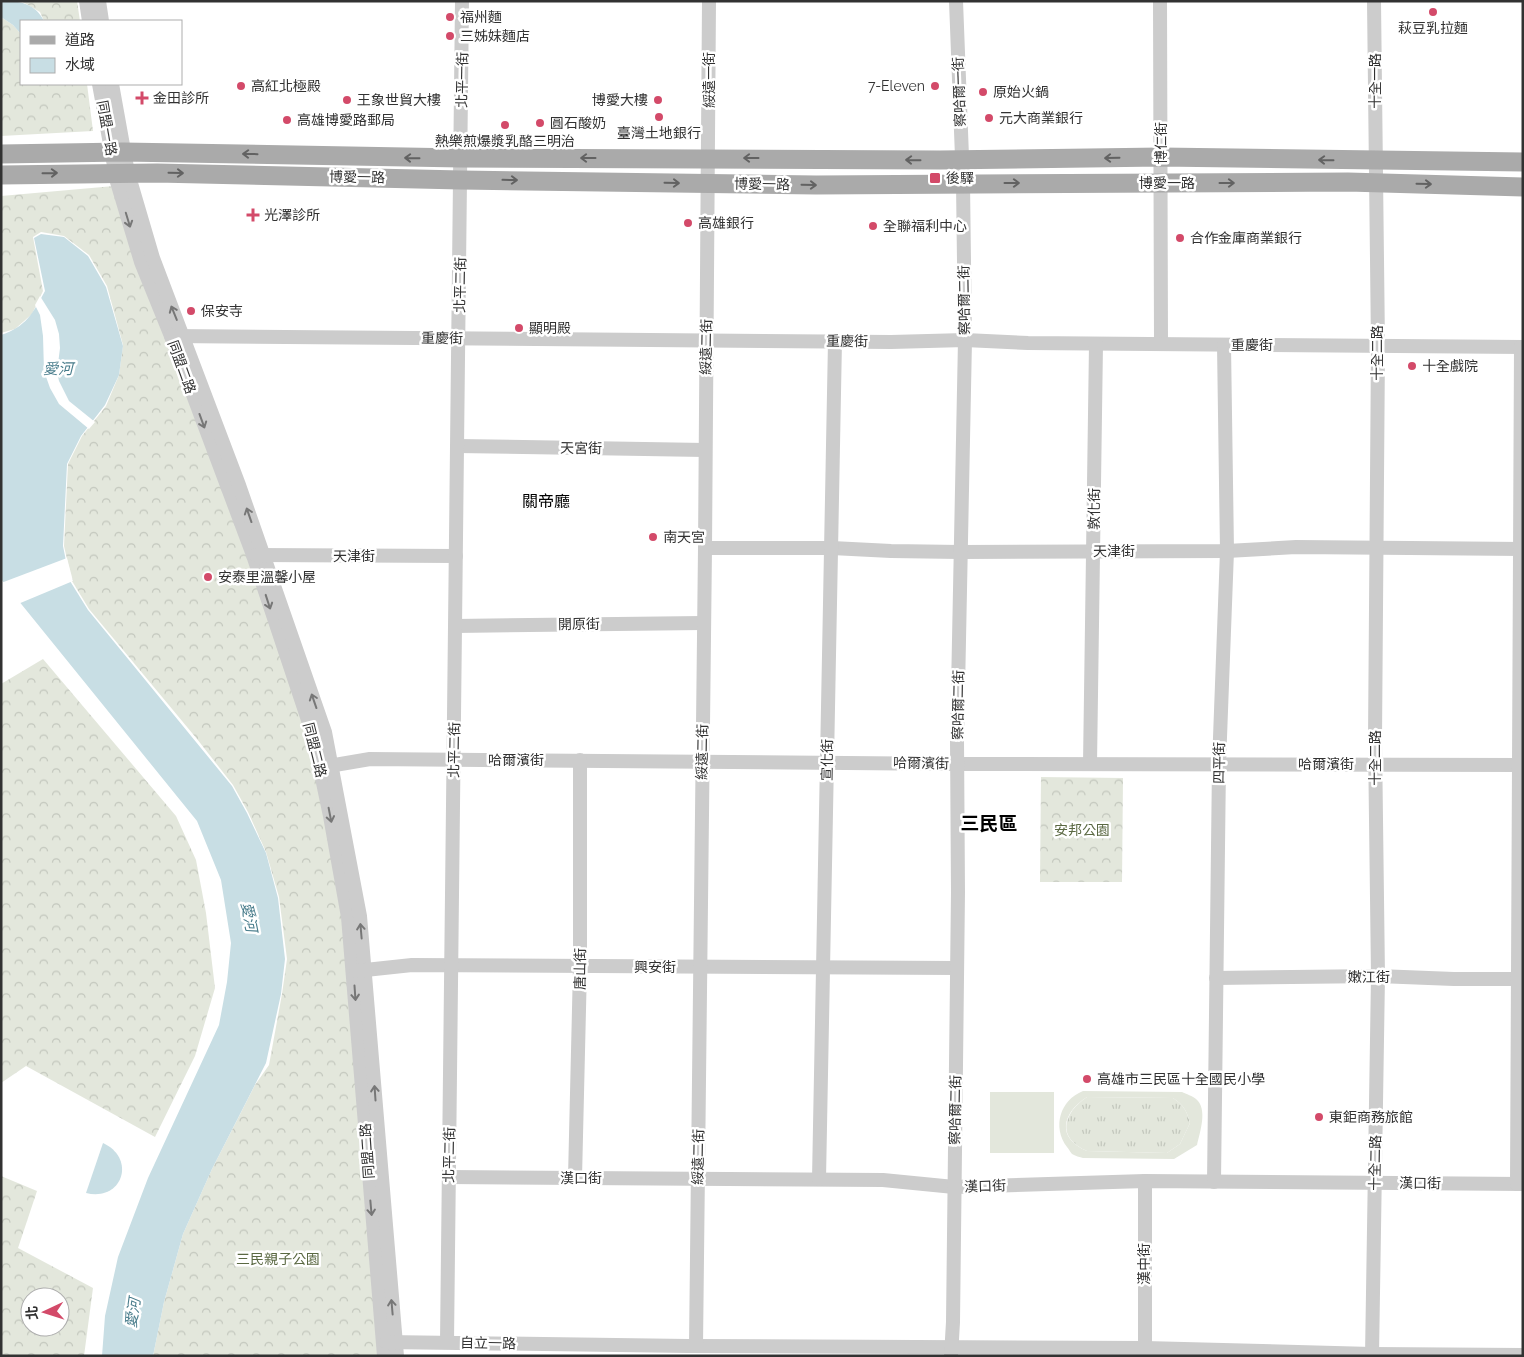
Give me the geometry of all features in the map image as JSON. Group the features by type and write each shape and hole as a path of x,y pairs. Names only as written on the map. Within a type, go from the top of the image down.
{"main road":[{"name":"博愛一路","path":"1,154 117,152 461,158 962,160 1161,157 1523,162"},
{"name":"博愛一路","path":"1,174 121,173 816,185 1375,183 1523,187"}],"street":[{"path":"86,1 89,20"},
{"path":"99,1 102,20"},
{"name":"北平一街","path":"461,158 462,1"},
{"name":"綏遠一街","path":"708,158 709,1"},
{"name":"察哈爾一街","path":"956,1 963,183"},
{"name":"博仁街","path":"1160,1 1161,344"},
{"name":"十全一路","path":"1374,1 1375,161"},
{"name":"同盟一路","path":"99,85 121,173"},
{"name":"同盟一路","path":"112,85 117,152"},
{"name":"北平二街","path":"447,1342 461,158"},
{"name":"綏遠二街","path":"696,1346 708,158"},
{"name":"十全二路","path":"1372,1355 1378,976 1375,764 1378,346 1375,161"},
{"name":"同盟二路","path":"121,173 141,262 177,336 258,555 313,735 326,766 360,916 359,971 390,1349"},
{"name":"察哈爾二街","path":"951,1351 957,968 960,552 965,340 963,183"},
{"name":"重慶街","path":"177,336 892,342 965,340 1096,344 1522,347"},
{"name":"宣化街","path":"819,1180 835,341"},
{"name":"敦化街","path":"1090,764 1096,344"},
{"name":"四平街","path":"1214,1182 1219,764 1227,551 1224,345"},
{"path":"1520,1184 1522,347"},
{"name":"天宮街","path":"458,446 705,450"},
{"name":"天津街","path":"705,548 832,548 960,552 1227,551 1296,547 1522,549"},
{"name":"天津街","path":"258,555 456,556"},
{"name":"開原街","path":"455,626 703,623"},
{"name":"哈爾濱街","path":"326,766 370,759 958,764 1521,765"},
{"name":"唐山街","path":"575,1178 580,967 580,760"},
{"name":"興安街","path":"359,971 412,965 957,968"},
{"name":"嫩江街","path":"1216,978 1378,976 1520,979"},
{"name":"漢口街","path":"448,1177 883,1180 954,1187 1145,1181 1520,1184"},
{"name":"漢中街","path":"1145,1181 1145,1348"},
{"name":"自立一路","path":"390,1349 447,1342 951,1351 1145,1348 1372,1355 1523,1355"}],"green space":[{"path":"21,1 77,1 80,20 44,20 40,12"},
{"path":"1,17 13,25 20,33 20,85 87,85 93,131 1,136"},
{"name":"三民親子公園","path":"114,186 305,711 353,972 384,1356 153,1356 164,1302 183,1234 212,1169 255,1085 269,1065 287,959 279,897 266,852 248,812 233,785 89,609 72,581 64,546 68,464 82,436 106,406 119,375 123,345 107,286 89,255 64,236 41,232 33,237 43,291 32,314 15,329 1,333 1,196"},
{"path":"43,659 176,816 196,860 206,913 215,988 195,1056 155,1137 26,1066 1,1083 1,684"},
{"name":"安邦公園","path":"1041,777 1123,778 1122,882 1040,882"},
{"path":"1083,1091 1182,1092 1196,1099 1202,1109 1202,1121 1197,1145 1174,1159 1083,1158 1075,1155 1071,1153 1062,1139 1059,1123 1064,1107 1075,1095","holes":["1087,1097 1173,1098 1185,1109 1190,1123 1180,1144 1167,1153 1087,1151 1077,1146 1070,1139 1067,1132 1066,1125 1072,1110"]},
{"path":"990,1092 1054,1092 1054,1153 990,1153"},
{"path":"1087,1097 1173,1098 1185,1109 1190,1123 1180,1144 1167,1153 1087,1151 1077,1146 1071,1139 1066,1125 1073,1110"},
{"path":"1,1176 37,1191 18,1248 93,1288 84,1356 1,1356"}],"water":[{"path":"1,1 26,4 36,10 43,20 20,20 20,33 13,25 1,17"},
{"name":"愛河","path":"41,234 64,237 88,256 106,287 123,346 119,375 105,405 81,436 67,464 63,546 70,581 88,610 232,786 266,853 278,898 285,959 281,994 266,1063 212,1169 183,1234 164,1302 153,1356 102,1356 105,1316 118,1257 148,1178 219,1025 227,982 231,943 221,880 197,821 1,579 1,335 17,328 28,318 45,291 34,238"},
{"path":"103,1143 114,1150 120,1159 121,1177 109,1191 98,1194 86,1193"}],"pier":[{"path":"40,296 55,320 59,334 60,348 57,372 59,381 69,401 95,422 89,429 59,404 50,388 44,371 40,315 35,305"},
{"path":"67,558 73,581 18,604 1,583"}],"place":[{"name":"萩豆乳拉麵","path":"1433,12"},
{"name":"福州麵","path":"450,17"},
{"name":"三姊妹麵店","path":"450,36"},
{"name":"高紅北極殿","path":"241,86"},
{"name":"7-Eleven","path":"935,86"},
{"name":"原始火鍋","path":"983,92"},
{"name":"金田診所","path":"142,98"},
{"name":"王象世貿大樓","path":"347,100"},
{"name":"博愛大樓","path":"658,100"},
{"name":"臺灣土地銀行","path":"659,117"},
{"name":"元大商業銀行","path":"989,118"},
{"name":"高雄博愛路郵局","path":"287,120"},
{"name":"圓石酸奶","path":"540,123"},
{"name":"熱樂煎爆漿乳酪三明治","path":"505,125"},
{"name":"後驛","path":"935,178"},
{"name":"光澤診所","path":"253,215"},
{"name":"高雄銀行","path":"688,223"},
{"name":"全聯福利中心","path":"873,226"},
{"name":"合作金庫商業銀行","path":"1180,238"},
{"name":"保安寺","path":"191,311"},
{"name":"顯明殿","path":"519,328"},
{"name":"十全戲院","path":"1412,366"},
{"name":"南天宮","path":"653,537"},
{"name":"安泰里溫馨小屋","path":"208,577"},
{"name":"高雄市三民區十全國民小學","path":"1087,1079"},
{"name":"東鉅商務旅館","path":"1319,1117"}],"district":[{"name":"關帝廳","path":"546,501"},
{"name":"三民區","path":"989,823"}]}
